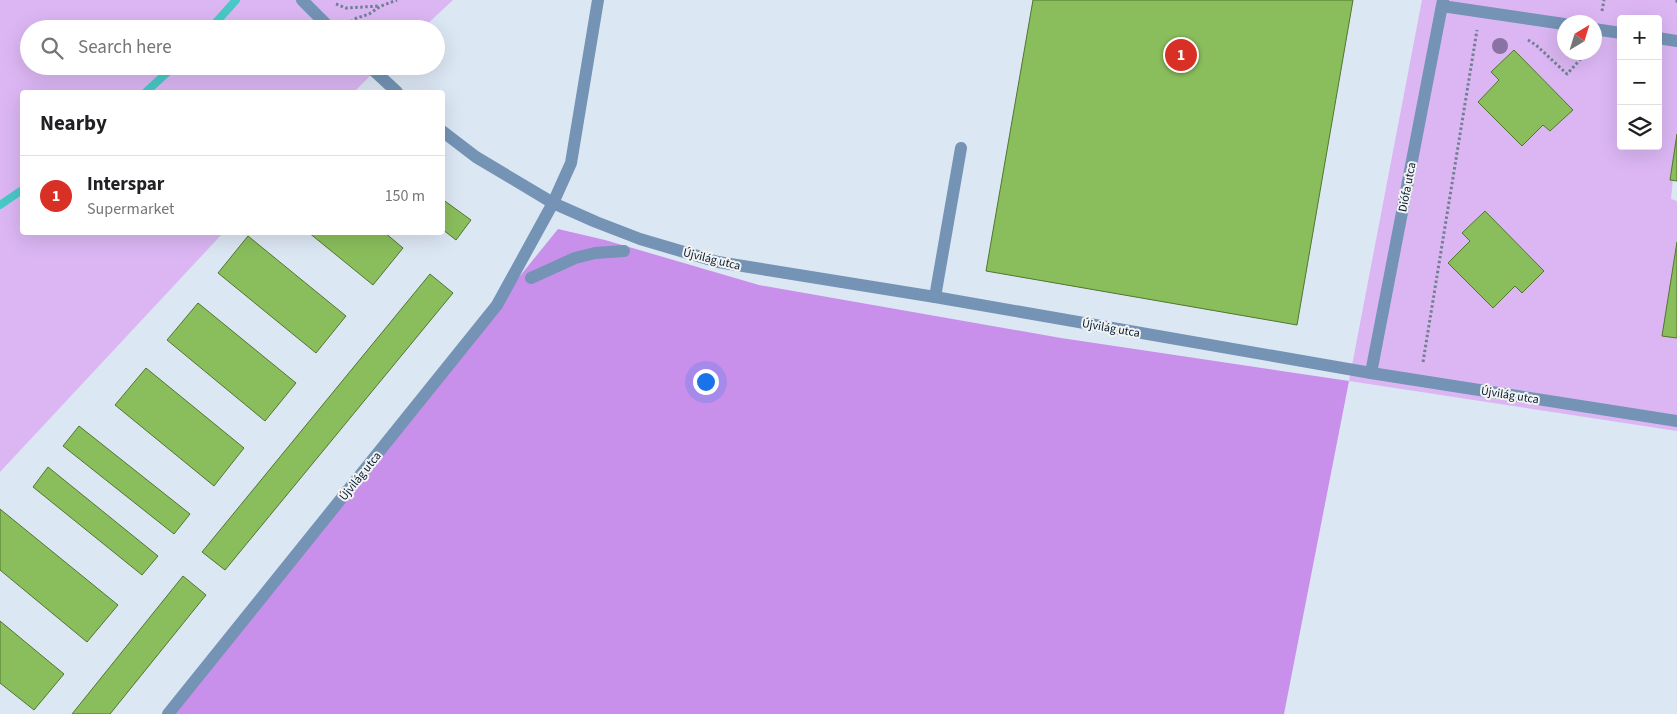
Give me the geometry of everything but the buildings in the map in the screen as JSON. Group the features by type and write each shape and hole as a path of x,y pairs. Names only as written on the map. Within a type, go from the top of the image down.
{"street":[{"path":"302,0 322,20"},
{"path":"553,203 571,163 598,0"},
{"path":"1442,3 1480,12 1557,23"},
{"name":"Diófa utca","path":"1371,373 1442,3"},
{"path":"1602,30 1617,32"},
{"path":"1662,39 1677,41"},
{"path":"379,75 395,90"},
{"name":"Újvilág utca","path":"445,133 476,157 553,203 640,239 718,262 935,297 1371,373 1677,421"},
{"path":"935,297 961,148"},
{"name":"Újvilág utca","path":"168,714 497,305 553,203"},
{"path":"531,278 575,258 596,253 624,251"}],"path":[{"path":"353,20 397,0"},
{"path":"1602,12 1604,0"},
{"path":"330,2 346,8 381,6"},
{"path":"1420,381 1480,12"},
{"path":"1527,40 1536,45 1567,74 1580,60"}],"shaded area":[{"path":"0,0 453,0 432,20 20,20 20,75 371,75 356,90 20,90 20,235 221,235 0,472"},
{"path":"1422,0 1677,0 1677,138 1671,199 1677,201 1677,431 1349,381"},
{"path":"558,229 605,240 759,285 1061,338 1349,381 1284,714 174,714 456,355"}],"waterway":[{"path":"218,20 236,0"},
{"path":"148,90 164,75"},
{"path":"0,205 20,191"}],"place":[{"name":"Interspar","path":"1181,55"}]}
